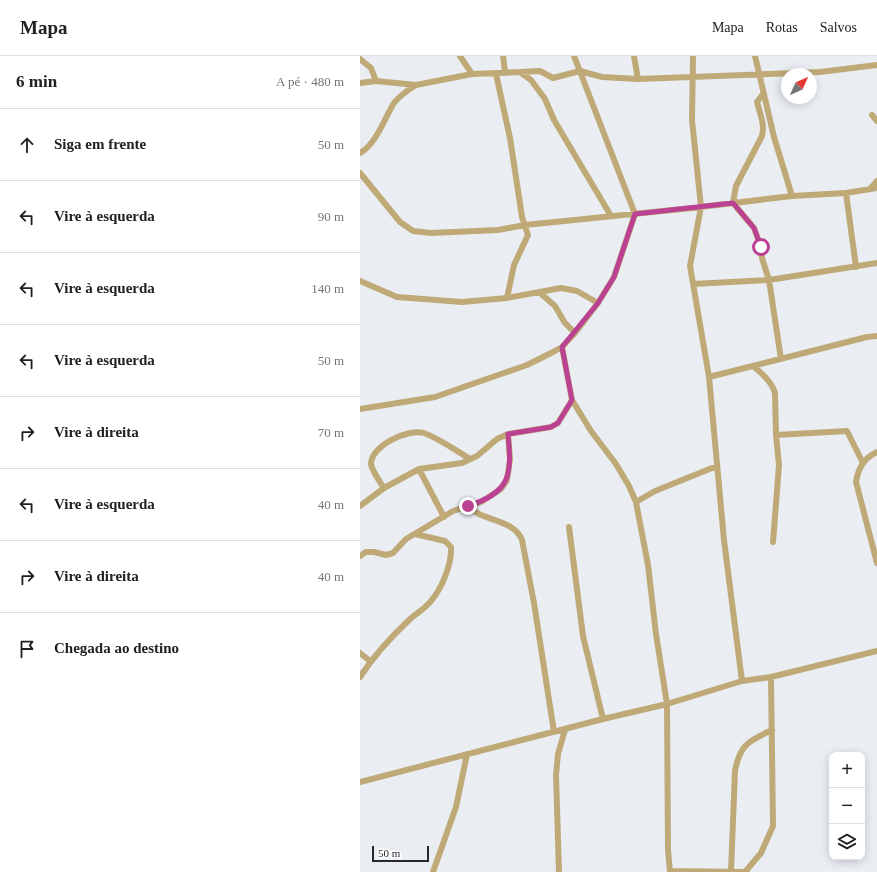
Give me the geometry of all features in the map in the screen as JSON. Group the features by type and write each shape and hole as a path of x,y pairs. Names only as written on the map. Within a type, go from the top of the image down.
{"street":[{"path":"460,56 472,74"},
{"path":"502,56 505,71"},
{"path":"360,409 436,397 527,366 562,347 598,303 614,277 635,214 574,56"},
{"path":"634,56 638,78"},
{"path":"693,56 692,120 701,207 690,266 709,376 724,540 742,681"},
{"path":"755,56 763,94 792,196"},
{"path":"360,59 371,68 376,81"},
{"path":"360,83 376,81 416,85 472,74 496,74 505,71 540,71 553,78 580,71 602,76 638,78 820,72 877,65"},
{"path":"520,72 527,76 545,99 554,120 611,216"},
{"path":"496,74 510,138 524,225 528,235 514,265 507,298"},
{"path":"360,153 370,143 394,103 401,95 416,85"},
{"path":"733,203 736,186 764,130 763,120 757,102 763,94"},
{"path":"872,115 877,121"},
{"path":"360,173 400,222 414,231 431,233 498,230 524,225 792,196 846,193 874,189 877,181"},
{"path":"846,193 856,267"},
{"path":"733,203 754,228 761,247 762,258 769,280 781,359"},
{"path":"693,284 769,280 877,263"},
{"path":"360,281 397,298 462,302 507,298 561,288 577,291 598,303"},
{"path":"539,292 555,306 565,323 575,333"},
{"path":"709,376 754,367 877,336"},
{"path":"562,347 572,400 591,431 616,464 629,486 636,502 648,565 656,634 668,704 668,850 670,871 746,872 761,853 773,826 771,677"},
{"path":"754,367 768,380 775,393 776,435 779,465 773,542"},
{"path":"360,506 384,488 419,469 462,463 477,456 497,439 508,434 551,427 558,423 572,400"},
{"path":"776,435 847,431 863,463"},
{"path":"384,488 371,466 373,456 384,444 400,435 423,432 470,459"},
{"path":"360,556 366,552 386,555 393,553 406,539 425,529 452,511 481,502 501,489 507,480 510,459 508,434"},
{"path":"877,452 863,463 858,472 856,482 877,563"},
{"path":"636,502 656,491 717,466"},
{"path":"419,469 444,517"},
{"path":"468,506 481,515 499,520 517,533 522,540 534,603 554,732"},
{"path":"569,527 583,636 603,719"},
{"path":"425,529 428,537"},
{"path":"360,677 370,661 408,622 431,602 440,586 452,557 451,547 445,541 415,534"},
{"path":"360,783 603,719 668,704 742,681 771,677 877,651"},
{"path":"360,653 370,661"},
{"path":"559,872 556,775 558,754 565,730"},
{"path":"731,871 735,771 738,757 742,749 750,741 772,730"},
{"path":"433,872 456,807 467,754"}],"route":[{"path":"468,506 481,502 501,489 507,480 510,459 508,434 551,427 558,423 572,400 562,347 598,303 614,277 635,214 733,203 754,228 761,247"}]}
